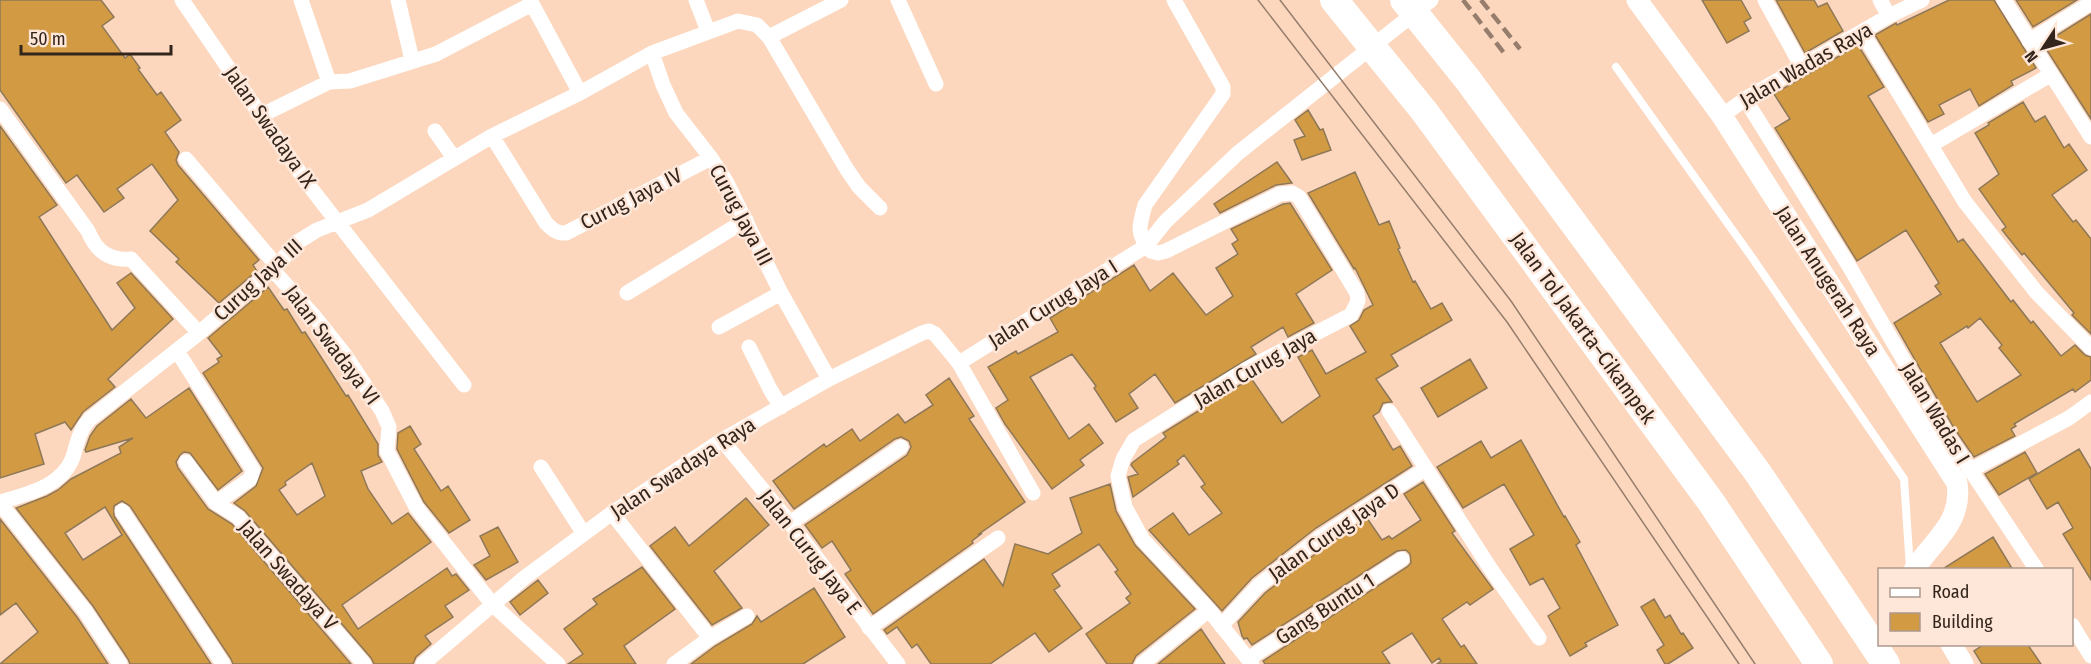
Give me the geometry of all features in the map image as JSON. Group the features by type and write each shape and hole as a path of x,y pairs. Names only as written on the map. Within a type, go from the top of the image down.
{"highway":[{"name":"Jalan Tol Jakarta–Cikampek","path":"1334,0 1424,111 1711,502 1820,664"},
{"path":"1404,0 1468,80 1758,473 1886,664"}],"street":[{"name":"Jalan Swadaya IX","path":"182,0 307,183 464,385"},
{"path":"301,0 328,82"},
{"path":"398,0 412,60"},
{"path":"696,0 708,31"},
{"path":"841,0 769,37 846,168 859,187 880,208"},
{"path":"898,0 936,84"},
{"path":"1146,246 1140,235 1140,222 1145,205 1224,94 1223,87 1174,0"},
{"name":"Jalan Curug Jaya I","path":"959,363 1146,246 1165,222 1238,153 1431,0"},
{"name":"Jalan Anugerah Raya","path":"1637,0 1722,116 1957,483 1959,497 1955,512 1937,541 1914,568"},
{"path":"1765,0 1802,67"},
{"path":"1880,0 1889,16"},
{"name":"Jalan Wadas Raya","path":"1722,116 1745,99 1889,16 1922,0"},
{"path":"2004,0 2091,137"},
{"path":"262,115 328,82 350,81 436,54 531,2 580,93"},
{"path":"2029,41 2091,3"},
{"name":"Curug Jaya III","path":"0,503 34,492 62,475 71,461 83,426 100,410 199,333 274,267 296,243 317,230 368,210 492,136 580,93 652,53 732,22 747,21 757,25 769,37"},
{"path":"1862,32 1965,202 2037,293 2091,348"},
{"name":"Curug Jaya III","path":"652,53 663,85 676,112 726,181 782,293 829,379"},
{"path":"1931,145 2050,75"},
{"name":"Jalan Wadas I","path":"1745,99 1849,266 1969,471 2036,568"},
{"path":"0,108 88,231 93,244 104,254 120,260 131,259 199,333"},
{"path":"435,131 454,158"},
{"name":"Curug Jaya IV","path":"492,136 546,223 560,233 567,232 711,158"},
{"name":"Jalan Swadaya VI","path":"186,159 345,355 382,411 389,427 387,451 416,507 494,605 558,664"},
{"name":"Jalan Curug Jaya","path":"1146,246 1158,253 1166,251 1280,194 1292,193 1299,197 1357,293 1358,301 1351,315 1245,370 1134,440 1123,459 1118,476 1125,507 1143,540 1209,610 1250,662"},
{"path":"627,293 746,220"},
{"path":"718,327 782,293"},
{"name":"Jalan Swadaya Raya","path":"423,664 524,578 612,513 722,440 829,379 910,338 929,331 935,334 959,363"},
{"path":"749,347 781,406"},
{"path":"177,351 253,470 250,479 216,503"},
{"path":"959,363 1034,493"},
{"path":"1969,471 2069,418 2091,402"},
{"path":"1389,411 1425,469 1539,638"},
{"name":"Jalan Curug Jaya E","path":"722,440 790,523 898,664"},
{"path":"790,523 901,447"},
{"name":"Jalan Swadaya V","path":"186,462 216,503 238,517 364,664"},
{"path":"541,467 584,534"},
{"name":"Jalan Curug Jaya D","path":"1221,626 1258,586 1322,536 1425,469"},
{"path":"0,503 85,611 120,664"},
{"path":"122,511 223,664"},
{"path":"612,513 710,638"},
{"path":"869,628 999,538"},
{"name":"Gang Buntu 1","path":"1250,662 1402,559"},
{"path":"1142,664 1209,610"},
{"path":"674,664 710,638 747,616"},
{"path":"2073,627 2091,656"},
{"path":"1952,646 1964,664"}],"lane":[{"path":"1616,67 1751,256 1904,479 1912,568"}],"building":[{"path":"0,0 101,0 114,17 102,26 125,58 130,54 157,95 161,92 181,120 165,132 179,152 176,160 178,165 259,260 253,265 257,271 219,303 176,262 179,259 150,231 178,200 152,164 117,189 124,198 104,212 77,175 66,183 0,90"},
{"path":"1702,0 1741,0 1751,18 1744,22 1749,31 1727,43"},
{"path":"1776,0 1814,0 1818,7 1827,3 1843,31 1805,53"},
{"path":"1949,0 1994,0 2036,68 2011,81 2013,85 1979,106 1970,89 1939,105 1944,114 1928,122 1875,35 1896,23 1897,25"},
{"path":"2016,0 2077,0 2033,27"},
{"path":"2091,14 2091,119 2043,44"},
{"path":"1858,45 1884,87 1868,96 1958,242 1963,239 2011,302 2013,300 2031,323 2033,321 2061,356 2075,345 2085,355 2091,357 2091,380 2075,392 2073,389 2014,424 2016,426 2011,429 2015,436 1974,457 1954,428 1894,323 1941,294 1935,286 1939,283 1906,230 1857,261 1775,128 1790,119 1774,94","holes":["1980,318 2002,345 1999,348 2021,375 1977,402 1940,343 1967,326 1968,328"]},
{"path":"2023,102 2035,122 2045,116 2064,148 2069,144 2087,170 2052,195 2073,222 2076,220 2091,239 2091,334 2072,315 2074,313 2002,230 2006,227 1979,189 1999,174 1975,133"},
{"path":"1308,110 1320,130 1323,129 1331,150 1302,160 1294,140 1305,136 1295,120"},
{"path":"0,126 57,205 39,217 112,330 135,308 117,283 131,273 173,319 108,379 115,387 83,412 71,430 65,422 35,434 44,464 0,478"},
{"path":"1277,162 1292,183 1276,185 1220,213 1214,204"},
{"path":"1355,172 1379,225 1389,221 1400,248 1398,249 1413,282 1415,281 1431,309 1442,303 1452,320 1391,355 1398,366 1376,379 1392,402 1383,403 1379,412 1373,416 1393,450 1400,446 1412,466 1316,528 1252,578 1222,611 1149,530 1173,513 1189,535 1222,513 1201,487 1205,484 1184,455 1177,461 1179,464 1133,497 1128,477 1138,474 1131,465 1166,437 1163,433 1251,378 1282,423 1320,396 1298,357 1312,350 1326,374 1366,352 1350,326 1359,320 1364,310 1373,305 1355,268 1308,193"},
{"path":"1290,203 1332,270 1296,294 1314,323 1288,337 1283,327 1251,347 1256,354 1175,403 1155,374 1129,394 1138,408 1116,422 1094,388 1096,386 1072,354 1030,377 1069,439 1089,424 1103,443 1080,460 1084,465 1052,489 996,408 1008,400 988,367 1058,332 1050,318 1134,265 1150,291 1173,273 1206,315 1233,296 1216,268 1238,254 1232,244 1238,240 1231,229 1283,204"},
{"path":"268,287 284,310 287,309 302,333 305,332 346,396 348,395 378,444 378,455 382,462 361,471 368,489 392,524 408,513 431,542 342,605 358,629 447,568 452,576 456,574 469,590 445,606 453,617 425,636 431,644 416,657 413,664 374,664 245,511 234,503 256,486 263,468 203,373 219,362 217,359 222,356 208,338","holes":["312,463 325,496 297,515 279,490 286,485 285,482"]},
{"path":"1470,359 1487,388 1438,417 1421,388"},
{"path":"949,378 974,416 969,419 1025,502 979,534 981,534 972,541 973,543 873,614 845,574 851,570 832,541 822,548 805,525 907,455 911,447 909,441 901,437 895,439 794,509 773,481 824,444 826,447 852,429 860,441 898,414 905,423 933,405 926,395"},
{"path":"189,388 242,471 218,490 190,453 184,452 180,455 176,462 178,468 208,509 232,524 351,664 233,664 130,506 122,501 114,506 114,516 211,664 130,664 93,606 16,508 47,496 71,479 121,453 119,447 133,438 86,452 85,450 97,426 131,399 146,418","holes":["105,507 122,535 83,560 65,533"]},
{"path":"410,426 421,444 414,449 441,491 448,486 470,520 449,533 424,502 397,449 398,433"},
{"path":"1521,440 1580,542 1576,545 1618,625 1585,643 1587,646 1570,656 1548,616 1560,608 1543,578 1530,585 1510,549 1534,535 1504,484 1463,508 1437,467 1481,441 1491,458"},
{"path":"2079,449 2091,469 2091,580 2063,534 2073,528 2058,502 2047,509 2029,479"},
{"path":"2025,452 2037,473 1999,495 1985,474"},
{"path":"1423,482 1455,531 1452,533 1493,589 1470,605 1467,602 1442,619 1461,647 1464,645 1477,664 1437,664 1441,661 1439,658 1432,663 1412,633 1382,652 1390,664 1265,664 1263,661 1407,567 1411,563 1410,554 1406,550 1397,551 1252,645 1247,638 1244,639 1242,636 1238,622 1265,593 1328,544 1367,518 1382,540 1389,536 1392,539 1421,520 1404,494"},
{"path":"1110,484 1116,511 1135,545 1195,609 1136,656 1132,664 1107,664 1086,634 1130,603 1126,598 1131,594 1115,572 1118,570 1099,544 1052,574 1060,586 1054,590 1082,628 1049,652 1035,633 990,664 931,664 917,644 912,648 897,627 887,634 884,630 984,559 1003,586 1015,544 1048,554 1082,533 1070,498"},
{"path":"746,498 769,525 714,571 742,608 712,625 650,546 675,527 689,546"},
{"path":"0,519 77,617 108,664 0,664 38,632 16,603 0,615"},
{"path":"498,527 518,562 486,580 474,565 490,556 480,536"},
{"path":"1993,537 2012,568 1944,568"},
{"path":"642,567 675,609 624,646 636,664 568,664 583,654 564,629 597,604 593,599"},
{"path":"538,580 548,593 520,615 510,602"},
{"path":"814,588 845,637 803,664 691,664 715,646 752,624 757,616 761,622"},
{"path":"1654,599 1665,618 1670,615 1681,634 1683,633 1693,648 1668,664 1665,664 1657,650 1664,645 1641,607"},
{"path":"1201,629 1225,664 1158,664"},
{"path":"1982,646 2029,646 2041,664 1982,664 1974,651"}],"tram line":[{"path":"1258,0 1507,322 1739,664"},
{"path":"1280,0 1511,301 1755,664"}],"railway":[{"path":"1463,0 1507,57"},
{"path":"1481,0 1520,49"}]}
